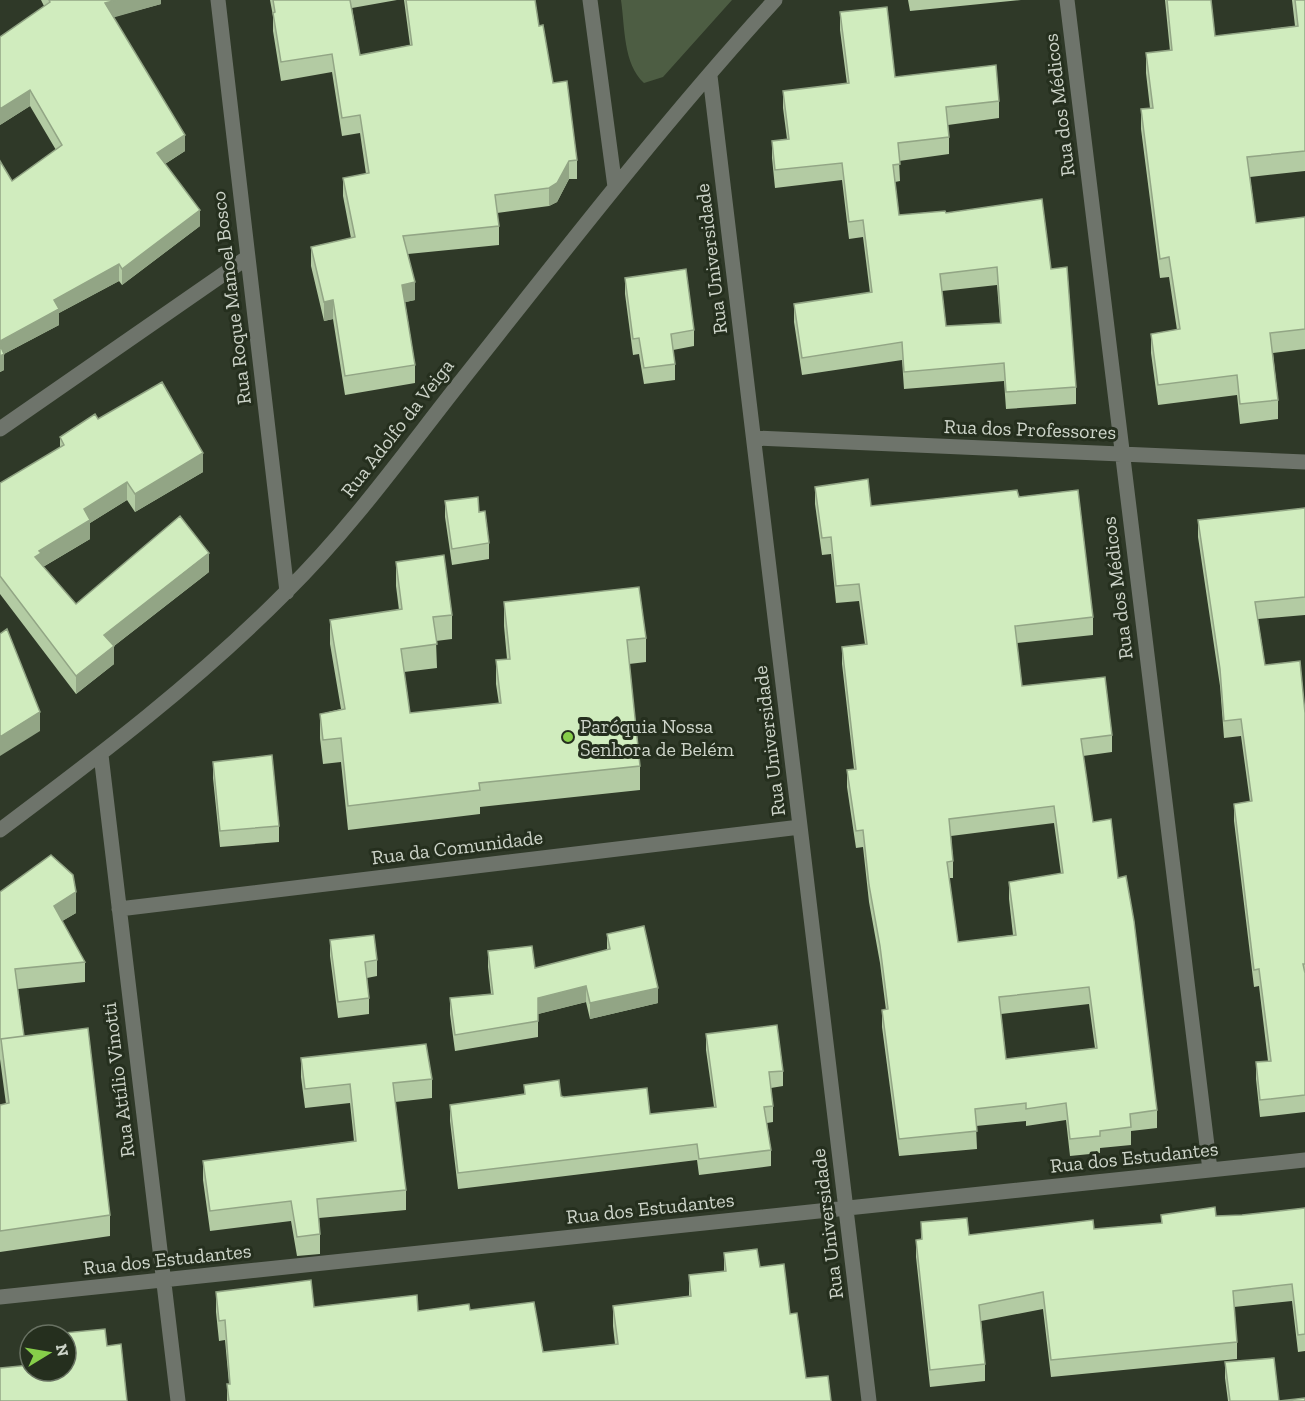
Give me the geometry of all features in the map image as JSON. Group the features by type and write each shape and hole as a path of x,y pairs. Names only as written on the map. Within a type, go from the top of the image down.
{"street":[{"name":"Rua Roque Manoel Bosco","path":"218,0 287,592"},
{"path":"590,0 615,187"},
{"name":"Rua Adolfo da Veiga","path":"0,830 101,755 222,653 287,592 340,535 615,187 775,0"},
{"name":"Rua dos Médicos","path":"1067,0 1209,1170"},
{"name":"Rua Universidade","path":"710,76 869,1401"},
{"path":"0,429 248,257"},
{"name":"Rua dos Professores","path":"754,438 1305,462"},
{"name":"Rua Attílio Vinotti","path":"101,755 178,1401"},
{"name":"Rua da Comunidade","path":"119,909 800,827"},
{"name":"Rua dos Estudantes","path":"0,1297 1305,1160"}],"green space":[{"path":"621,0 732,0 663,77 644,83 632,66 629,56"}],"building":[{"path":"49,0 117,0 105,3 185,135 157,153 200,210 122,269 119,264 54,300 59,309 0,341 0,161 12,181 62,145 30,90 0,109 0,37 50,2"},
{"path":"273,0 350,0 360,55 412,45 406,0 535,0 539,26 543,25 553,83 567,81 577,160 569,161 557,183 549,188 495,195 499,226 403,236 415,282 402,285 415,365 345,376 333,300 324,302 311,247 355,237 343,178 369,173 360,115 342,118 332,54 281,62"},
{"path":"1167,0 1211,0 1215,36 1298,26 1295,0 1305,0 1305,151 1247,157 1256,223 1305,217 1305,329 1270,333 1278,400 1240,404 1237,375 1158,385 1151,334 1180,329 1169,257 1160,259 1141,109 1153,108 1146,53 1172,50"},
{"path":"887,7 895,77 996,65 999,101 946,107 949,137 898,143 900,164 893,165 899,215 945,211 946,213 1042,199 1051,269 1067,267 1076,387 1006,392 1004,363 904,372 902,342 802,358 794,304 872,292 863,220 849,222 842,163 775,170 772,141 789,139 783,91 849,83 840,12","holes":["997,267 1001,323 946,326 940,274"]},
{"path":"686,269 694,330 671,334 675,364 644,368 639,338 633,339 625,278"},
{"path":"162,382 203,453 135,494 127,482 84,509 90,520 39,551 41,553 35,557 76,604 180,516 209,553 104,635 114,646 76,676 0,576 0,483 64,445 60,437 95,414 98,419"},
{"path":"868,479 871,506 1017,490 1019,497 1078,490 1093,617 1015,626 1022,686 1105,677 1112,735 1081,739 1093,822 1111,819 1118,878 1126,876 1134,921 1157,1110 1130,1114 1131,1127 1100,1131 1100,1136 1070,1139 1066,1103 1026,1109 1026,1103 975,1109 977,1131 899,1139 882,1010 888,1009 880,946 869,885 863,830 856,831 847,770 856,769 842,647 867,644 859,584 836,586 831,537 822,538 815,487","holes":["1054,806 1063,873 1009,882 1016,935 958,942 947,862 953,861 949,819","1089,987 1097,1048 1006,1059 999,997"]},
{"path":"478,497 479,512 485,511 489,543 452,549 445,501"},
{"path":"1305,508 1305,597 1255,602 1265,665 1300,661 1305,713 1305,964 1303,964 1305,973 1305,1095 1260,1100 1256,1062 1271,1061 1259,969 1254,970 1234,804 1252,801 1241,719 1224,721 1220,669 1198,520"},
{"path":"444,555 452,615 433,617 437,644 401,649 410,713 501,703 496,660 510,659 504,602 639,587 646,638 627,640 640,766 479,783 480,790 348,806 341,738 323,740 320,714 345,709 330,620 402,609 396,562"},
{"path":"7,629 40,712 0,737 0,634"},
{"path":"272,755 279,826 220,831 213,762"},
{"path":"51,855 73,875 76,892 54,906 85,962 15,969 24,1036 0,1039 0,892"},
{"path":"644,926 658,988 590,1003 586,986 538,998 538,1021 455,1035 450,998 493,994 488,951 532,946 535,968 610,949 607,934"},
{"path":"374,935 377,960 365,962 369,998 338,1002 330,940"},
{"path":"777,1025 783,1071 769,1072 773,1106 764,1107 771,1150 699,1159 697,1144 458,1173 450,1105 525,1094 524,1085 559,1080 561,1096 564,1097 647,1088 650,1114 716,1107 706,1034"},
{"path":"88,1028 110,1215 0,1231 0,1105 9,1103 1,1039"},
{"path":"426,1044 432,1079 393,1083 406,1190 317,1199 320,1234 297,1237 291,1201 210,1211 203,1161 356,1141 350,1084 305,1089 301,1058"},
{"path":"1215,1207 1216,1216 1305,1208 1305,1334 1298,1335 1292,1284 1233,1291 1237,1342 1051,1360 1043,1292 979,1305 985,1364 930,1370 916,1240 922,1239 921,1222 967,1218 969,1235 1093,1220 1094,1229 1162,1223 1161,1215"},
{"path":"757,1249 760,1267 784,1264 790,1314 797,1313 806,1378 828,1376 831,1401 229,1401 227,1384 230,1384 225,1320 219,1321 216,1292 311,1280 314,1307 417,1295 418,1311 469,1304 470,1310 534,1302 543,1352 618,1344 613,1306 691,1296 689,1275 726,1271 724,1253"},
{"path":"105,1329 107,1346 121,1344 127,1401 0,1401 0,1368 18,1366 18,1383 78,1383 78,1332"},
{"path":"1274,1358 1279,1401 1230,1401 1225,1362"},
{"path":"1305,1398 1305,1401 1279,1401"}],"place":[{"name":"Paróquia Nossa Senhora de Belém","path":"568,737"}]}
